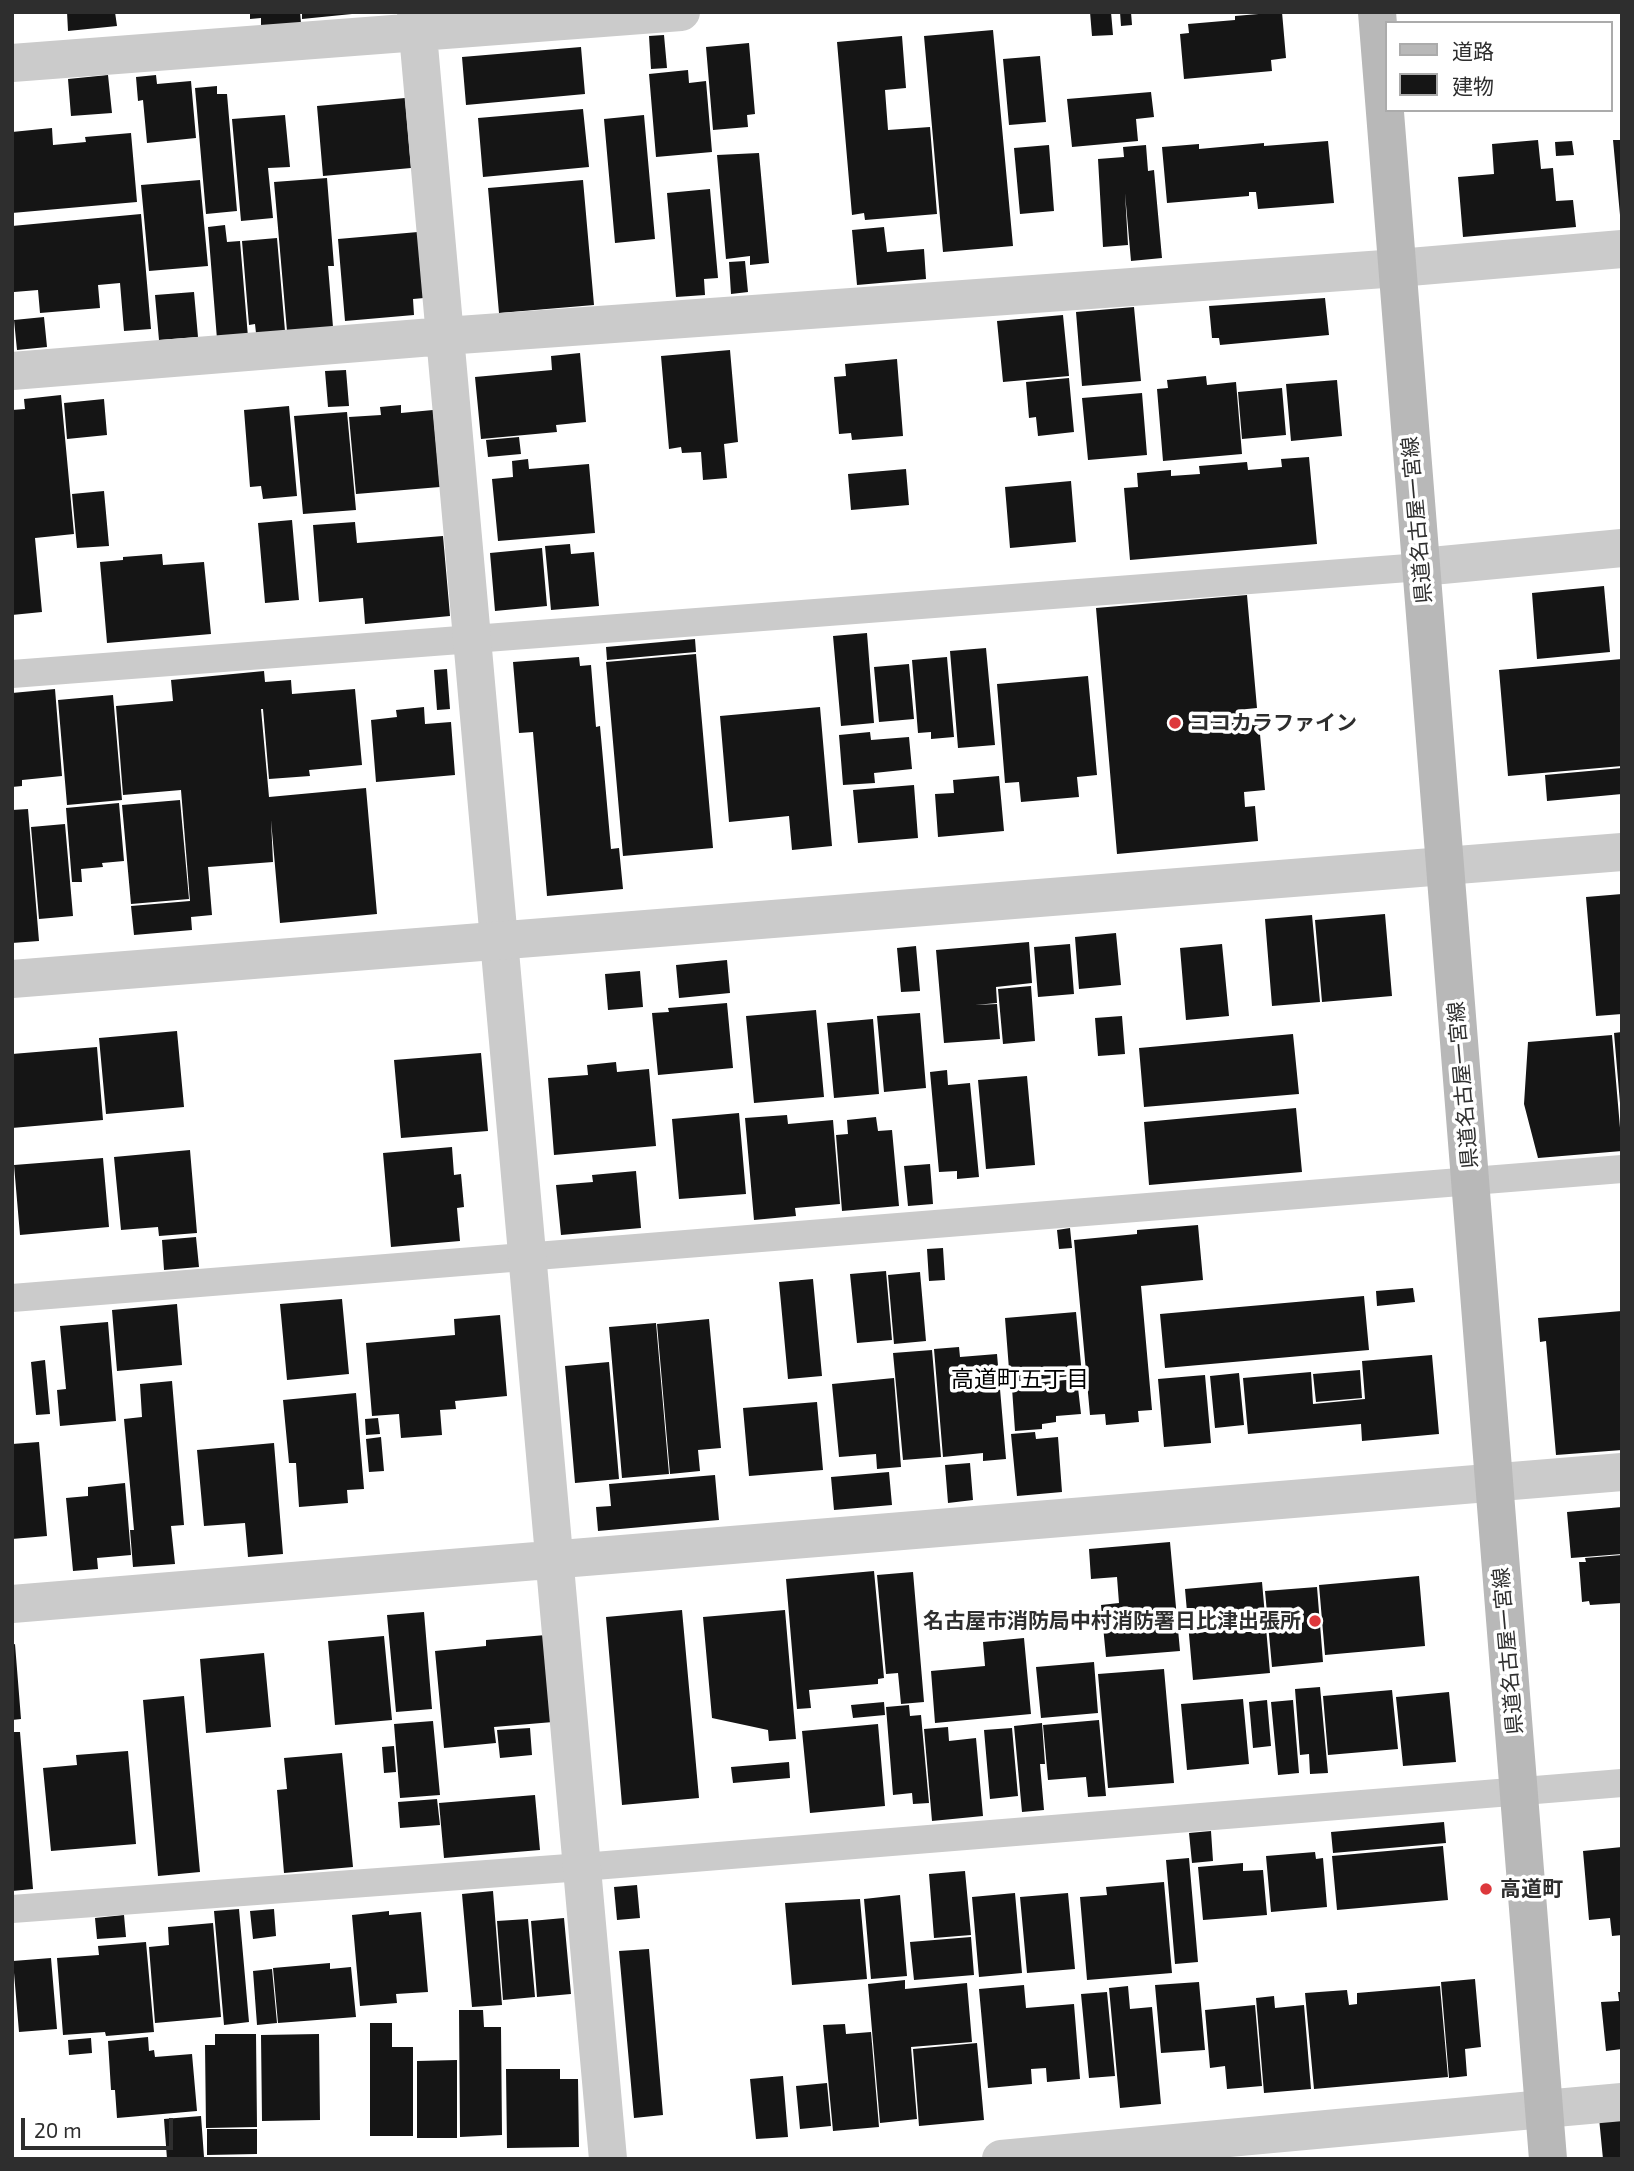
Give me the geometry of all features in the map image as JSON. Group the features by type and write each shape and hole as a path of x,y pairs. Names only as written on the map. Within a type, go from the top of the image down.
{"main road":[{"name":"県道名古屋一宮線","path":"1377,12 1548,2159"}],"street":[{"path":"12,63 416,22 681,12"},
{"path":"416,22 607,2159"},
{"path":"12,371 445,336 1398,268 1622,249"},
{"path":"1421,567 1622,548"},
{"path":"12,979 1622,852"},
{"path":"12,1604 1622,1472"},
{"path":"1001,2159 1622,2102"}],"lane":[{"path":"12,674 1421,567"},
{"path":"12,1298 1622,1169"},
{"path":"12,1909 582,1867 1622,1783"}],"building":[{"path":"67,12 115,12 117,26 68,31"},
{"path":"250,12 300,12 301,23 261,26 261,18 250,19"},
{"path":"302,12 352,12 352,14 302,19"},
{"path":"1090,12 1111,12 1113,35 1092,36"},
{"path":"1120,12 1131,12 1132,25 1121,26"},
{"path":"1282,12 1286,58 1271,60 1272,71 1184,79 1180,34 1189,33 1188,24"},
{"path":"993,30 1013,246 943,252 924,36"},
{"path":"664,35 667,68 651,69 649,36"},
{"path":"902,36 906,88 885,90 888,130 930,127 937,214 865,220 864,213 852,215 837,42"},
{"path":"749,43 755,114 747,115 748,127 713,130 706,47"},
{"path":"581,47 585,94 466,105 462,57"},
{"path":"1040,56 1046,122 1009,125 1003,59"},
{"path":"688,70 689,83 706,81 712,152 656,157 649,74"},
{"path":"108,75 112,113 71,116 68,79"},
{"path":"156,75 157,84 191,81 196,138 147,143 143,100 138,101 136,77"},
{"path":"217,86 217,94 227,94 237,211 206,214 195,88"},
{"path":"1151,92 1154,117 1136,119 1138,141 1072,147 1067,99"},
{"path":"405,98 411,168 323,176 317,106"},
{"path":"583,109 589,167 483,177 478,118"},
{"path":"285,115 290,167 268,168 273,218 241,221 232,119"},
{"path":"644,115 655,239 615,243 604,119"},
{"path":"52,128 53,145 86,142 85,137 131,133 137,202 12,213 12,132"},
{"path":"1538,140 1541,169 1553,168 1556,201 1573,200 1576,227 1463,237 1458,177 1494,174 1492,144"},
{"path":"1613,140 1622,140 1622,215 1620,215"},
{"path":"1328,141 1334,203 1258,209 1256,192 1249,192 1249,196 1167,203 1162,147 1199,144 1199,149"},
{"path":"1572,141 1574,155 1556,156 1555,142"},
{"path":"1049,145 1054,211 1020,214 1014,148"},
{"path":"1146,145 1148,171 1154,170 1162,258 1131,261 1125,193 1128,245 1103,247 1098,159 1124,157 1123,147"},
{"path":"759,153 769,263 750,265 750,256 726,259 717,155"},
{"path":"327,178 334,266 328,266 333,327 287,331 274,182"},
{"path":"200,180 208,266 149,271 141,185"},
{"path":"583,180 594,305 499,313 488,188"},
{"path":"710,189 718,278 704,279 705,295 676,297 667,193"},
{"path":"141,214 151,329 124,331 120,283 98,285 100,308 40,313 38,290 14,292 12,226"},
{"path":"225,225 227,242 240,241 248,337 217,339 208,227"},
{"path":"884,227 887,252 924,249 926,279 857,285 852,230"},
{"path":"418,232 424,298 413,299 414,315 345,321 338,239"},
{"path":"277,238 285,331 256,333 255,324 249,325 242,241"},
{"path":"745,261 748,292 731,294 729,262"},
{"path":"194,292 198,337 159,340 155,295"},
{"path":"1325,298 1329,335 1220,345 1219,338 1212,338 1209,306"},
{"path":"1134,307 1141,381 1082,386 1076,312"},
{"path":"1063,315 1069,376 1003,382 997,321"},
{"path":"44,317 47,347 17,350 14,320"},
{"path":"730,350 738,442 724,444 727,478 703,480 701,452 682,453 681,447 669,449 661,356"},
{"path":"580,353 586,422 556,425 557,432 481,439 475,377 552,370 551,356"},
{"path":"897,359 903,436 852,440 851,433 839,434 834,377 846,376 845,364"},
{"path":"346,370 349,406 328,407 325,371"},
{"path":"1206,376 1207,385 1236,382 1242,454 1163,461 1157,389 1168,388 1167,380"},
{"path":"1069,378 1074,432 1038,436 1036,417 1029,418 1026,382"},
{"path":"1337,380 1342,436 1291,441 1286,384"},
{"path":"1282,388 1286,435 1242,439 1238,392"},
{"path":"1142,393 1147,455 1088,460 1082,398"},
{"path":"61,395 74,534 35,538 42,612 12,615 12,410 25,409 24,399"},
{"path":"104,399 107,435 67,439 64,403"},
{"path":"401,405 401,413 433,410 440,487 356,494 349,417 381,415 380,407"},
{"path":"289,406 297,496 263,499 261,486 250,487 244,410"},
{"path":"347,412 356,510 303,514 294,416"},
{"path":"519,437 521,454 488,457 486,440"},
{"path":"1309,457 1317,544 1130,560 1124,488 1138,487 1137,473 1171,470 1171,476 1200,474 1199,466 1247,462 1248,470 1282,467 1281,459"},
{"path":"528,459 529,469 589,464 595,533 498,541 492,479 513,477 512,461"},
{"path":"906,469 909,505 851,510 848,474"},
{"path":"1071,481 1076,542 1010,548 1005,487"},
{"path":"104,491 109,546 77,548 72,494"},
{"path":"292,520 299,600 265,603 258,523"},
{"path":"355,522 357,543 443,536 450,616 365,624 363,598 319,602 313,525"},
{"path":"570,544 571,554 594,552 599,606 551,610 545,546"},
{"path":"542,548 547,606 495,611 490,553"},
{"path":"162,554 163,565 204,562 211,634 107,643 100,562"},
{"path":"1604,586 1610,652 1537,659 1532,593"},
{"path":"1247,595 1257,708 1237,710 1238,725 1259,723 1265,790 1244,792 1245,807 1255,806 1258,841 1117,854 1096,608"},
{"path":"867,633 874,723 841,726 833,636"},
{"path":"695,639 696,652 607,660 606,647"},
{"path":"986,648 995,745 958,748 950,651"},
{"path":"696,654 713,848 623,856 606,662"},
{"path":"579,657 580,666 591,665 596,727 600,726 611,849 619,848 623,889 547,896 533,732 519,733 513,662"},
{"path":"947,657 954,737 931,739 931,732 918,733 912,660"},
{"path":"1622,659 1622,766 1508,776 1499,670"},
{"path":"909,664 914,719 879,722 874,667"},
{"path":"447,669 450,709 437,710 434,670"},
{"path":"264,671 265,682 291,680 292,694 355,689 362,765 309,770 310,776 269,779 261,709 269,797 366,788 377,914 280,923 271,820 273,862 208,867 212,915 191,917 192,930 134,935 131,906 190,901 181,790 123,795 116,706 173,701 171,680"},
{"path":"1088,676 1097,775 1077,777 1079,797 1021,802 1019,782 1005,783 997,684"},
{"path":"55,689 62,776 22,780 22,786 12,787 12,693"},
{"path":"113,695 122,800 67,805 58,700"},
{"path":"424,707 425,724 451,722 455,775 376,782 371,720 397,717 396,710"},
{"path":"820,707 832,846 792,850 789,816 729,822 720,716"},
{"path":"870,732 871,740 909,737 912,769 874,773 875,783 843,785 839,735"},
{"path":"1622,768 1622,794 1547,801 1545,775"},
{"path":"999,776 1004,831 938,837 935,794 954,793 953,780"},
{"path":"914,785 918,838 858,843 853,790"},
{"path":"180,800 189,899 131,904 122,805"},
{"path":"119,803 124,861 81,869 82,882 72,882 66,808"},
{"path":"28,809 39,941 12,943 12,810"},
{"path":"65,824 73,916 39,919 31,827"},
{"path":"1622,894 1622,1014 1596,1016 1586,897"},
{"path":"1385,914 1392,996 1322,1002 1315,920"},
{"path":"1312,915 1320,1002 1272,1006 1265,919"},
{"path":"1116,933 1121,985 1079,989 1075,937"},
{"path":"1029,942 1032,983 996,987 997,1003 975,1005 997,1004 1000,1039 944,1043 936,950"},
{"path":"1070,944 1074,994 1038,997 1034,947"},
{"path":"1222,944 1229,1016 1186,1020 1180,948"},
{"path":"916,946 920,991 901,992 897,948"},
{"path":"727,960 730,993 679,998 676,965"},
{"path":"640,971 643,1007 608,1010 605,974"},
{"path":"1031,986 1035,1041 1003,1044 998,989"},
{"path":"727,1003 733,1068 658,1075 652,1013 669,1012 668,1008"},
{"path":"816,1010 824,1097 754,1103 746,1016"},
{"path":"920,1013 926,1088 884,1092 877,1016"},
{"path":"1122,1016 1125,1054 1098,1056 1095,1018"},
{"path":"873,1019 879,1094 834,1098 827,1023"},
{"path":"177,1031 184,1107 106,1114 99,1038"},
{"path":"1622,1032 1622,1103 1620,1103 1614,1033"},
{"path":"1293,1034 1299,1094 1144,1107 1139,1048"},
{"path":"1612,1035 1622,1151 1538,1158 1524,1104 1528,1042"},
{"path":"97,1047 103,1120 12,1128 12,1054"},
{"path":"481,1053 488,1131 401,1138 394,1060"},
{"path":"616,1062 617,1072 649,1069 656,1146 554,1155 548,1078 588,1075 587,1065"},
{"path":"947,1070 948,1085 970,1083 979,1177 957,1179 957,1171 939,1172 930,1072"},
{"path":"1027,1076 1035,1165 986,1169 978,1080"},
{"path":"1296,1108 1302,1172 1149,1185 1144,1122"},
{"path":"739,1113 746,1194 679,1199 672,1119"},
{"path":"787,1115 788,1124 833,1120 840,1204 795,1208 796,1216 754,1220 745,1118"},
{"path":"876,1117 878,1131 892,1130 899,1206 842,1211 836,1135 848,1134 847,1120"},
{"path":"452,1147 454,1175 461,1174 464,1207 457,1208 460,1241 391,1247 383,1153"},
{"path":"190,1150 197,1233 159,1236 158,1227 121,1230 114,1157"},
{"path":"103,1158 109,1227 20,1235 14,1165"},
{"path":"930,1164 933,1204 908,1206 904,1166"},
{"path":"636,1171 641,1228 561,1235 556,1185 593,1182 592,1175"},
{"path":"1198,1225 1203,1280 1141,1286 1152,1410 1138,1411 1139,1422 1106,1425 1105,1414 1090,1415 1074,1240 1137,1234 1137,1230"},
{"path":"1070,1228 1072,1248 1059,1249 1057,1230"},
{"path":"196,1237 199,1267 164,1270 162,1240"},
{"path":"943,1248 945,1280 929,1281 927,1249"},
{"path":"886,1271 892,1340 857,1343 850,1274"},
{"path":"920,1272 926,1341 894,1344 888,1275"},
{"path":"813,1279 822,1376 788,1379 779,1282"},
{"path":"1413,1288 1415,1302 1377,1306 1376,1291"},
{"path":"1364,1296 1369,1350 1165,1368 1160,1314"},
{"path":"342,1299 349,1374 287,1380 280,1304"},
{"path":"177,1304 182,1365 117,1371 112,1310"},
{"path":"1622,1311 1622,1450 1556,1455 1546,1341 1540,1342 1538,1318"},
{"path":"1076,1312 1082,1375 1010,1382 1005,1318"},
{"path":"500,1315 507,1396 455,1401 456,1409 440,1410 442,1435 401,1438 399,1414 372,1416 366,1343 455,1335 454,1319"},
{"path":"709,1319 721,1448 698,1450 700,1471 670,1474 657,1324"},
{"path":"108,1322 116,1421 60,1426 57,1390 66,1389 60,1326"},
{"path":"656,1323 669,1474 622,1478 609,1327"},
{"path":"959,1347 960,1357 997,1354 1006,1459 983,1461 983,1453 943,1457 934,1349"},
{"path":"932,1350 941,1457 903,1460 893,1353"},
{"path":"1432,1355 1439,1434 1362,1441 1361,1424 1248,1434 1243,1378 1311,1372 1313,1404 1365,1399 1362,1361"},
{"path":"45,1360 50,1414 36,1415 31,1362"},
{"path":"609,1362 619,1479 575,1483 565,1366"},
{"path":"1360,1370 1362,1398 1316,1402 1313,1374"},
{"path":"1239,1373 1244,1425 1215,1428 1210,1376"},
{"path":"1205,1375 1211,1443 1164,1447 1158,1379"},
{"path":"894,1378 901,1467 877,1469 876,1454 839,1457 832,1384"},
{"path":"1077,1379 1081,1414 1056,1416 1056,1422 1042,1424 1042,1429 1015,1431 1012,1388"},
{"path":"172,1381 184,1525 171,1526 175,1564 133,1567 130,1530 134,1530 124,1419 142,1417 140,1384"},
{"path":"356,1393 364,1489 347,1490 348,1503 299,1507 296,1463 289,1463 283,1400"},
{"path":"817,1402 823,1470 749,1476 743,1408"},
{"path":"378,1418 380,1434 366,1435 365,1419"},
{"path":"1035,1432 1036,1439 1058,1437 1062,1492 1017,1496 1011,1434"},
{"path":"381,1437 384,1471 369,1472 366,1439"},
{"path":"39,1442 47,1536 12,1539 12,1444"},
{"path":"274,1443 283,1554 248,1557 245,1523 204,1526 197,1450"},
{"path":"970,1463 973,1500 948,1503 945,1465"},
{"path":"889,1472 892,1505 834,1510 831,1477"},
{"path":"715,1475 719,1520 598,1531 596,1507 611,1506 609,1484"},
{"path":"125,1483 131,1555 97,1558 98,1569 73,1571 66,1498 88,1496 88,1487"},
{"path":"1622,1507 1622,1554 1571,1558 1567,1512"},
{"path":"1170,1542 1180,1651 1106,1657 1101,1605 1119,1603 1117,1577 1091,1579 1089,1549"},
{"path":"1622,1555 1622,1603 1590,1605 1589,1601 1582,1602 1579,1562 1586,1562 1585,1558"},
{"path":"874,1571 884,1678 878,1679 878,1684 809,1690 811,1708 797,1709 786,1579"},
{"path":"913,1572 924,1702 901,1704 898,1673 886,1674 877,1575"},
{"path":"1419,1576 1425,1646 1325,1655 1319,1585"},
{"path":"1262,1582 1270,1673 1193,1680 1185,1589"},
{"path":"1317,1587 1323,1662 1272,1667 1265,1591"},
{"path":"682,1610 699,1798 622,1805 606,1617"},
{"path":"785,1610 796,1739 769,1741 768,1730 712,1718 703,1617"},
{"path":"424,1612 432,1709 396,1712 387,1615"},
{"path":"546,1635 553,1722 494,1727 496,1743 444,1748 435,1651 486,1646 486,1640"},
{"path":"384,1636 392,1720 335,1725 328,1641"},
{"path":"1024,1638 1031,1714 935,1723 931,1671 985,1666 983,1642"},
{"path":"15,1644 21,1719 12,1720 12,1645"},
{"path":"264,1653 271,1727 206,1733 200,1659"},
{"path":"1094,1662 1098,1713 1041,1718 1036,1667"},
{"path":"1164,1669 1174,1783 1108,1788 1098,1674"},
{"path":"1320,1687 1328,1773 1310,1774 1309,1754 1300,1755 1295,1689"},
{"path":"1392,1690 1398,1749 1328,1755 1323,1696"},
{"path":"1449,1692 1456,1762 1403,1766 1396,1697"},
{"path":"184,1696 200,1872 158,1876 143,1700"},
{"path":"1243,1699 1249,1764 1187,1770 1181,1704"},
{"path":"1267,1700 1271,1746 1253,1748 1249,1702"},
{"path":"1293,1700 1299,1773 1278,1775 1271,1702"},
{"path":"884,1702 885,1715 853,1718 851,1705"},
{"path":"909,1705 910,1716 921,1715 929,1803 913,1804 912,1793 893,1795 886,1707"},
{"path":"1099,1720 1106,1796 1088,1797 1086,1777 1048,1780 1043,1725"},
{"path":"433,1721 440,1795 400,1798 394,1724"},
{"path":"1042,1723 1045,1764 1040,1764 1044,1810 1022,1812 1014,1726"},
{"path":"878,1724 885,1806 810,1813 802,1731"},
{"path":"948,1727 949,1741 976,1738 983,1816 932,1821 924,1729"},
{"path":"530,1728 532,1755 500,1758 497,1730"},
{"path":"1012,1728 1018,1796 990,1799 984,1730"},
{"path":"12,1732 20,1732 33,1889 12,1891"},
{"path":"394,1746 396,1772 384,1773 382,1747"},
{"path":"128,1751 136,1844 51,1851 43,1768 77,1765 76,1755"},
{"path":"342,1753 353,1867 284,1873 277,1790 287,1789 284,1758"},
{"path":"789,1762 790,1778 733,1783 731,1767"},
{"path":"535,1795 540,1850 444,1858 439,1803"},
{"path":"437,1799 440,1825 400,1828 398,1802"},
{"path":"1444,1822 1446,1843 1333,1853 1331,1832"},
{"path":"1211,1831 1213,1861 1192,1863 1189,1833"},
{"path":"1443,1846 1448,1900 1337,1910 1332,1856"},
{"path":"1622,1847 1622,1935 1612,1936 1610,1918 1589,1920 1583,1851"},
{"path":"1315,1852 1316,1859 1323,1858 1327,1907 1271,1912 1266,1856"},
{"path":"1189,1858 1198,1962 1175,1964 1166,1860"},
{"path":"1243,1863 1243,1871 1263,1870 1267,1915 1203,1920 1198,1867"},
{"path":"965,1871 971,1935 934,1938 929,1874"},
{"path":"1164,1882 1172,1973 1087,1980 1080,1897 1107,1895 1106,1887"},
{"path":"637,1885 640,1918 617,1920 614,1887"},
{"path":"493,1891 502,2005 472,2007 462,1894"},
{"path":"1015,1893 1022,1973 979,1977 972,1897"},
{"path":"1068,1893 1075,1969 1027,1973 1020,1897"},
{"path":"900,1895 907,1976 871,1979 864,1899"},
{"path":"860,1899 867,1979 792,1985 785,1903"},
{"path":"239,1909 249,2022 224,2025 214,1911"},
{"path":"274,1909 276,1936 253,1939 250,1911"},
{"path":"389,1911 389,1915 421,1912 428,1992 396,1994 397,2003 360,2006 352,1915"},
{"path":"124,1915 126,1937 97,1939 95,1918"},
{"path":"564,1918 571,1994 537,1997 531,1921"},
{"path":"528,1919 535,1997 503,2000 497,1921"},
{"path":"213,1923 221,2017 155,2023 149,1947 169,1945 168,1927"},
{"path":"971,1937 974,1975 914,1980 910,1942"},
{"path":"146,1942 154,2032 106,2036 105,2032 63,2035 57,1958 99,1955 98,1946"},
{"path":"649,1949 663,2115 634,2118 619,1951"},
{"path":"51,1958 57,2029 19,2032 13,1961"},
{"path":"330,1963 330,1969 351,1967 356,2017 278,2023 273,1968"},
{"path":"272,1969 277,2023 257,2025 253,1971"},
{"path":"1475,1979 1481,2047 1465,2049 1467,2076 1449,2078 1441,1982"},
{"path":"905,1980 905,1989 967,1983 972,2042 911,2047 917,2119 880,2123 868,1984"},
{"path":"1199,1982 1205,2050 1161,2053 1155,1985"},
{"path":"1024,1985 1026,2008 1074,2004 1080,2079 1047,2082 1046,2068 1031,2069 1032,2084 988,2088 979,1989"},
{"path":"1128,1986 1130,2009 1152,2007 1161,2104 1120,2108 1109,1988"},
{"path":"1440,1986 1448,2077 1314,2089 1305,1993 1347,1990 1349,2005 1357,2004 1357,1993"},
{"path":"1107,1992 1115,2076 1089,2078 1081,1994"},
{"path":"1618,1992 1622,1992 1622,2049 1606,2051 1601,2002 1619,2001"},
{"path":"1274,1996 1275,2008 1304,2005 1311,2089 1264,2093 1256,1998"},
{"path":"1255,2005 1262,2086 1227,2089 1225,2066 1210,2068 1205,2010"},
{"path":"459,2010 483,2010 484,2027 501,2027 502,2135 460,2137"},
{"path":"370,2023 392,2023 392,2047 413,2047 413,2136 370,2136"},
{"path":"845,2024 846,2034 871,2032 879,2127 833,2131 823,2025"},
{"path":"215,2034 256,2034 257,2127 206,2128 205,2045 215,2045"},
{"path":"319,2034 320,2120 262,2121 261,2035"},
{"path":"148,2037 149,2051 154,2050 155,2057 192,2054 197,2111 117,2118 115,2090 111,2090 108,2041"},
{"path":"91,2038 92,2053 69,2055 68,2040"},
{"path":"977,2043 984,2120 919,2126 913,2049"},
{"path":"457,2060 457,2138 417,2138 417,2061"},
{"path":"506,2069 560,2069 560,2079 578,2079 579,2147 507,2148"},
{"path":"783,2076 788,2137 756,2139 750,2079"},
{"path":"827,2083 831,2126 800,2129 796,2086"},
{"path":"201,2116 204,2157 167,2159 164,2119"},
{"path":"1622,2116 1622,2159 1603,2159 1599,2118"},
{"path":"207,2129 257,2129 257,2154 207,2155"}],"place":[{"name":"ココカラファイン","path":"1175,723"},
{"name":"名古屋市消防局中村消防署日比津出張所","path":"1315,1621"},
{"name":"高道町","path":"1486,1889"}],"district":[{"name":"高道町五丁目","path":"1020,1379"}]}
